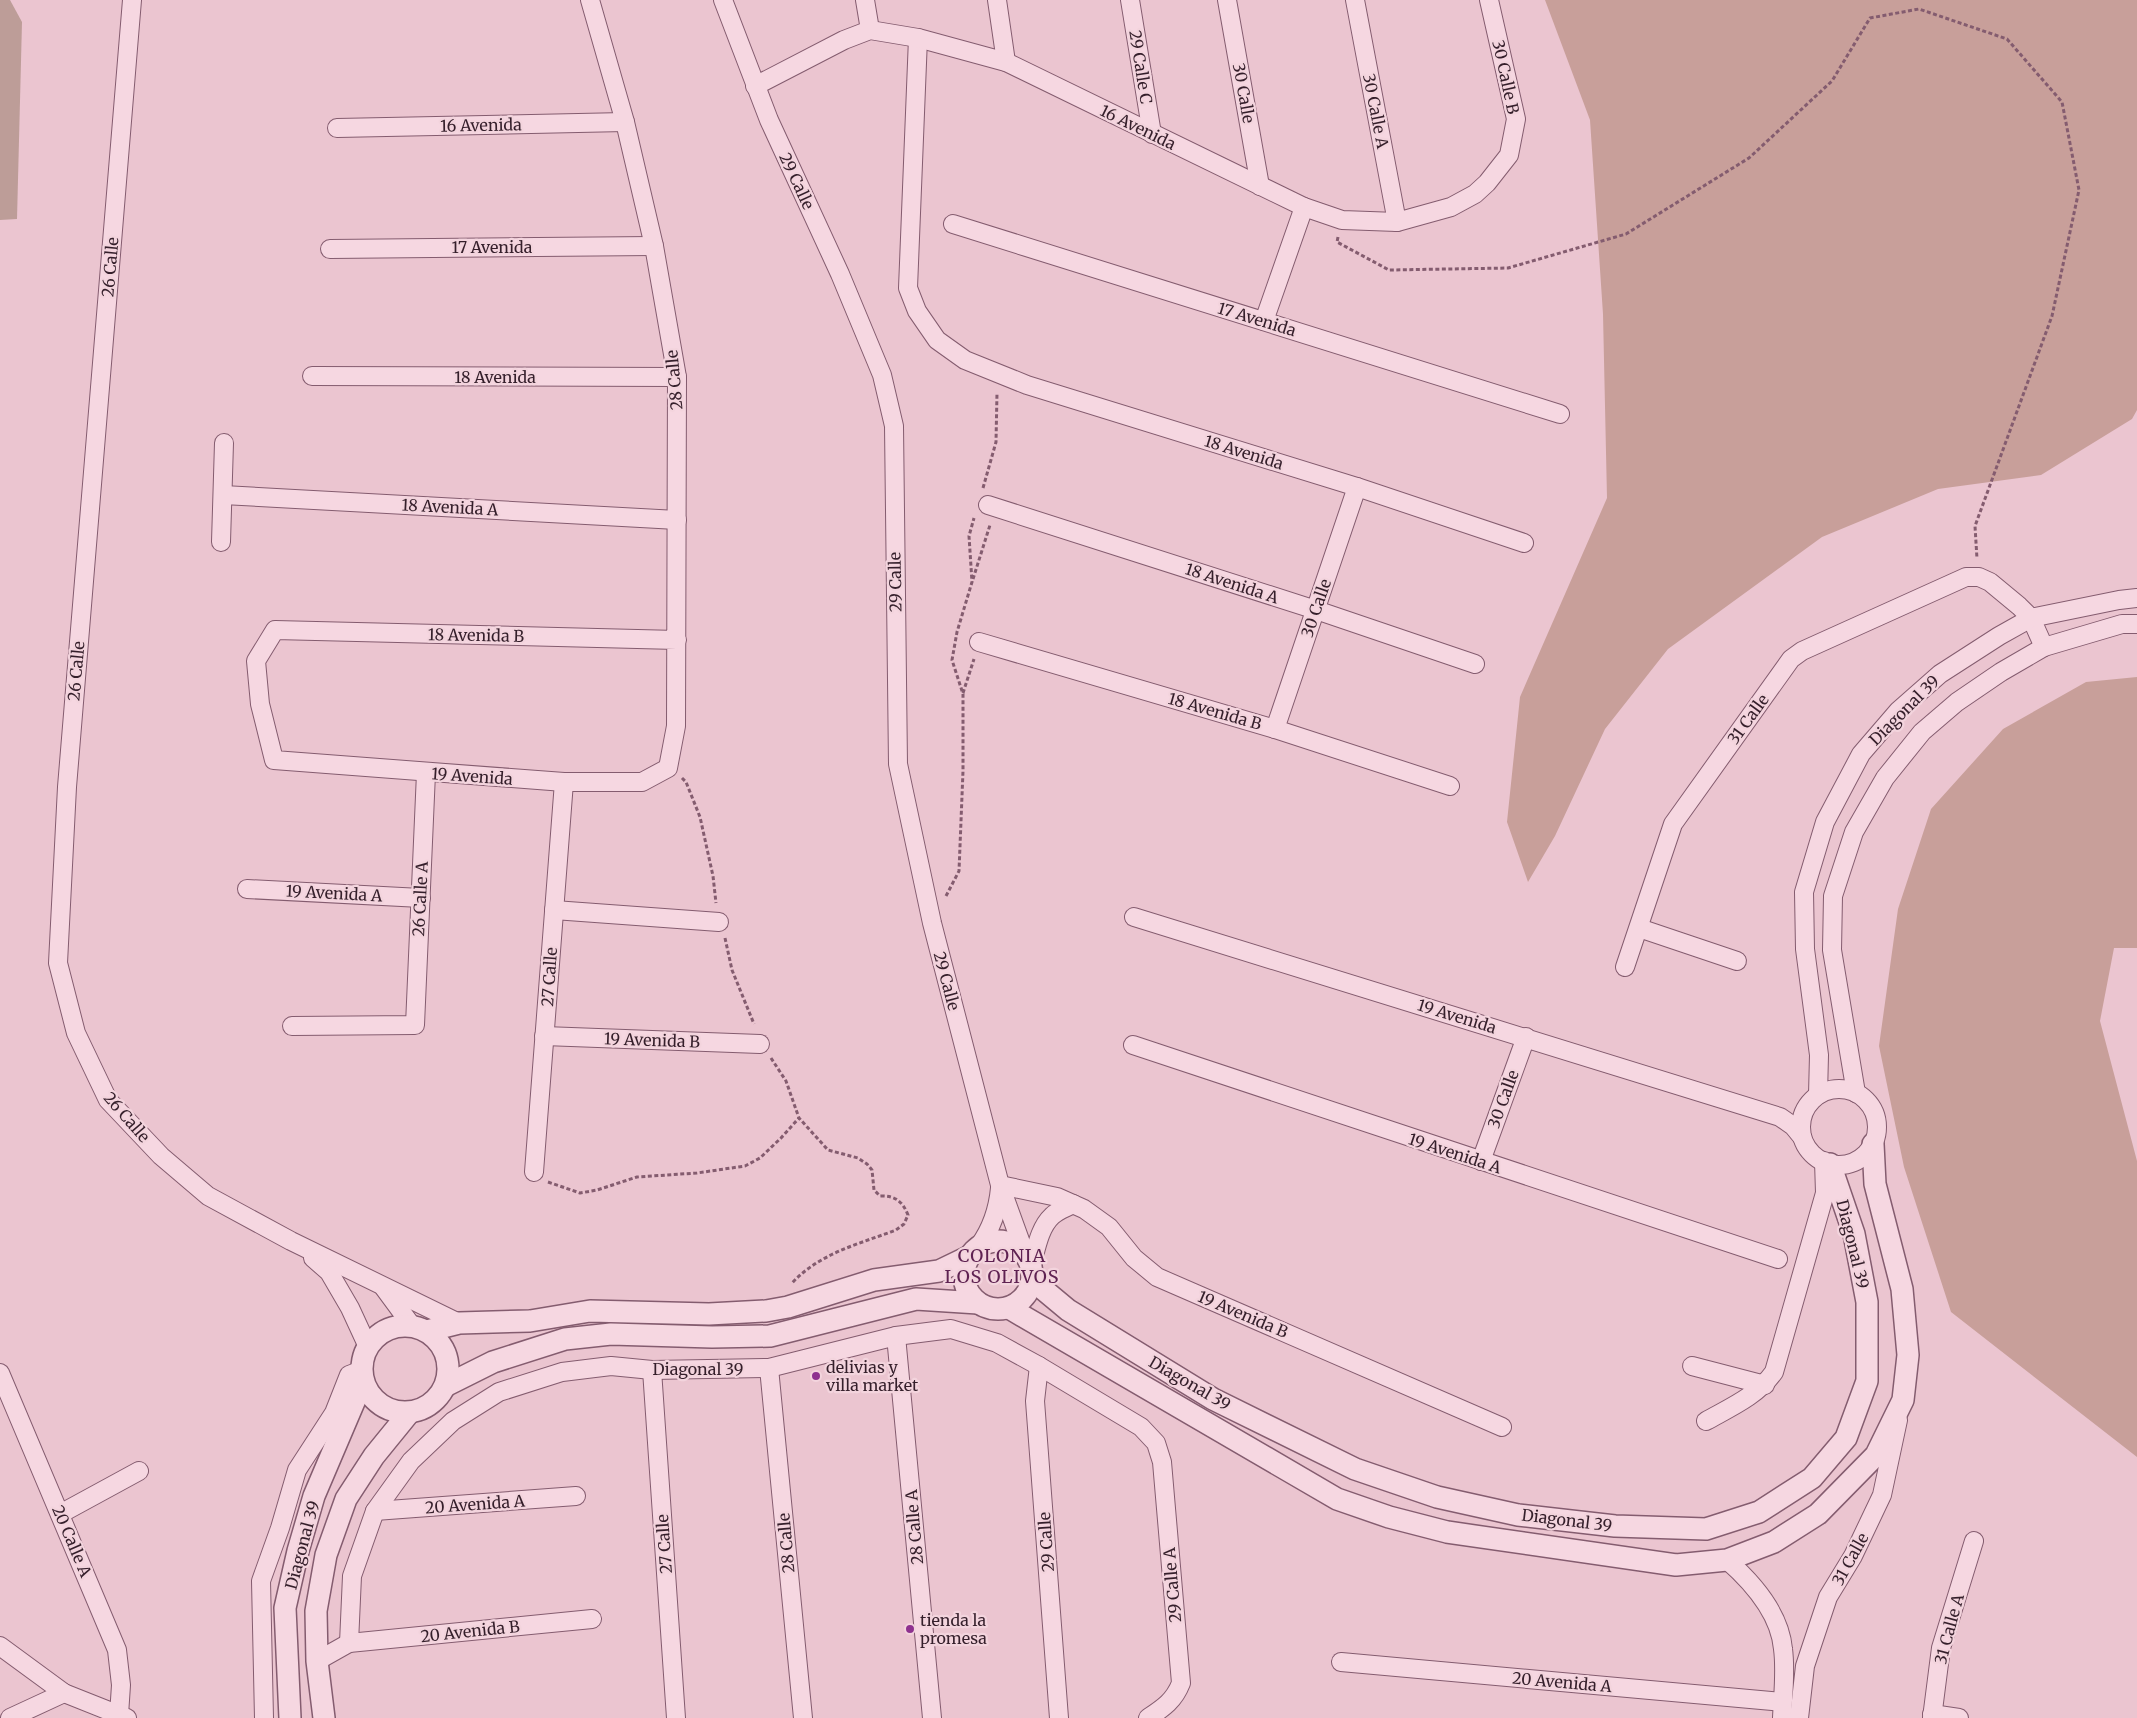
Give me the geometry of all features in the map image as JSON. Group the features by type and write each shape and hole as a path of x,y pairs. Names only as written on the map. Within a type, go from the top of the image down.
{"street":[{"name":"26 Calle","path":"132,0 68,777 58,963 76,1033 108,1100 162,1156 208,1196 291,1241 459,1323"},
{"name":"28 Calle","path":"590,0 625,122 654,246 677,377 676,726 668,768"},
{"name":"29 Calle","path":"723,0 755,86 840,274 882,375 894,426 898,764 932,923 1000,1185 1029,1267"},
{"path":"755,86 844,40 870,30 865,0"},
{"path":"997,0 1006,62"},
{"name":"29 Calle C","path":"1130,0 1152,134"},
{"name":"30 Calle","path":"1227,0 1260,186"},
{"name":"30 Calle A","path":"1355,0 1397,222"},
{"name":"30 Calle B","path":"1489,0 1516,120 1509,155"},
{"name":"16 Avenida","path":"870,30 918,38 1006,62 1304,207 1342,220 1397,222 1437,212 1463,201 1487,183 1509,155"},
{"name":"18 Avenida","path":"918,38 908,288 917,312 937,340 965,360 1028,386 1357,487 1524,543"},
{"name":"16 Avenida","path":"337,128 625,122"},
{"path":"1264,321 1304,207"},
{"name":"17 Avenida","path":"953,224 1560,414"},
{"name":"17 Avenida","path":"330,248 654,246"},
{"name":"18 Avenida","path":"312,376 677,377"},
{"path":"221,542 224,443"},
{"name":"30 Calle","path":"1275,729 1357,487"},
{"name":"18 Avenida A","path":"222,495 677,520"},
{"name":"18 Avenida A","path":"992,506 1316,610 1475,664"},
{"name":"31 Calle","path":"1625,967 1673,824 1791,658 1802,651 1966,576 1979,577"},
{"path":"1979,577 1990,582 2031,618 2044,647"},
{"name":"Diagonal 39","path":"1818,1095 1818,1055 1805,949 1804,892 1825,822 1861,754 1898,711 1940,674 1999,636 2031,618 2137,598"},
{"name":"Diagonal 39","path":"1856,1093 1832,950 1833,896 1854,832 1885,778 1922,732 1965,697 2001,672 2044,647 2122,624 2137,624"},
{"name":"18 Avenida B","path":"274,760 260,704 256,661 275,630 677,640"},
{"name":"18 Avenida B","path":"979,642 1275,729 1450,786"},
{"name":"19 Avenida","path":"274,760 564,782 642,782 668,768"},
{"name":"26 Calle A","path":"292,1026 415,1024 426,773"},
{"name":"27 Calle","path":"534,1172 564,782"},
{"name":"19 Avenida A","path":"248,889 420,898"},
{"path":"554,910 719,922"},
{"name":"19 Avenida","path":"1134,917 1780,1117 1793,1126 1802,1137"},
{"path":"1639,928 1737,961"},
{"name":"19 Avenida B","path":"544,1036 760,1044"},
{"name":"30 Calle","path":"1481,1161 1526,1037"},
{"name":"19 Avenida A","path":"1133,1045 1778,1259"},
{"path":"1780,1117 1793,1115 1804,1110 1818,1095 1835,1089 1845,1089 1856,1093 1871,1107 1876,1118 1877,1131 1873,1144 1863,1157 1852,1163 1827,1163 1812,1154 1802,1137 1801,1127 1804,1110"},
{"name":"Diagonal 39","path":"1008,1308 1337,1499 1380,1514 1447,1532 1676,1565 1727,1560 1774,1542 1818,1514 1876,1455 1903,1400 1908,1354 1902,1289 1875,1184 1873,1144"},
{"path":"1706,1421 1750,1396 1765,1385 1774,1372 1825,1193 1827,1163"},
{"name":"Diagonal 39","path":"1029,1267 1068,1310 1213,1399 1355,1469 1436,1497 1518,1515 1615,1526 1706,1529 1759,1512 1812,1478 1846,1438 1867,1381 1867,1302 1854,1234 1827,1163"},
{"name":"29 Calle","path":"973,1251 990,1231 999,1203 1000,1185"},
{"name":"19 Avenida B","path":"1000,1185 1057,1197 1096,1216 1109,1228 1134,1258 1157,1277 1502,1427"},
{"path":"973,1251 963,1269 964,1282 969,1294 978,1303 987,1308 998,1310 1008,1308 1024,1297 1029,1267 1041,1231 1046,1223 1059,1211 1073,1204"},
{"name":"26 Calle","path":"291,1241 330,1272 350,1308 368,1347"},
{"path":"419,1328 439,1341 446,1355 448,1370 445,1386 437,1399 424,1408 409,1413 394,1411 381,1405 370,1394 363,1375 363,1359 368,1347 376,1337 386,1330 399,1326 419,1328 459,1323 530,1321 590,1311 709,1314 766,1311 788,1307 874,1280 939,1271 993,1241 1009,1242 1018,1247 1029,1267"},
{"name":"26 Calle","path":"382,1286 419,1328"},
{"name":"Diagonal 39","path":"445,1386 493,1362 566,1340 611,1334 712,1337 770,1336 916,1299 978,1303"},
{"name":"Diagonal 39","path":"349,1643 352,1576 375,1512 411,1461 453,1421 499,1392 562,1372 611,1366 652,1370 770,1368 896,1336 951,1329 997,1344 1039,1366 1141,1427 1156,1443 1162,1462"},
{"name":"28 Calle A","path":"896,1336 932,1718"},
{"name":"29 Calle","path":"1039,1366 1035,1401 1059,1718"},
{"path":"1692,1366 1765,1385"},
{"name":"28 Calle","path":"770,1368 803,1718"},
{"name":"27 Calle","path":"652,1370 676,1718"},
{"name":"20 Calle A","path":"0,1374 117,1650 123,1716"},
{"path":"264,1718 262,1580 297,1470 334,1413 349,1375 363,1375"},
{"name":"Diagonal 39","path":"290,1718 285,1608 298,1551 314,1496 363,1375"},
{"name":"31 Calle","path":"1799,1718 1805,1666 1828,1597 1853,1556 1882,1495 1903,1400"},
{"name":"Diagonal 39","path":"324,1718 318,1661 316,1610 326,1555 346,1499 374,1456 409,1413"},
{"name":"29 Calle A","path":"1148,1718 1168,1704 1176,1695 1181,1683 1162,1462"},
{"path":"60,1514 140,1471"},
{"name":"20 Avenida A","path":"375,1512 576,1496"},
{"name":"31 Calle A","path":"1932,1716 1941,1648 1974,1541"},
{"path":"1727,1560 1743,1574 1757,1591 1769,1610 1783,1648 1782,1710"},
{"name":"20 Avenida B","path":"349,1643 592,1619"},
{"path":"318,1661 349,1643"},
{"path":"0,1646 64,1693 123,1716"},
{"name":"20 Avenida A","path":"1341,1662 1782,1710"},
{"path":"10,1718 64,1693"},
{"path":"1932,1716 1959,1718"}],"path":[{"path":"1337,242 1389,270 1508,268 1626,234 1749,158 1832,81 1870,18 1919,9 2007,39 2062,102 2079,190 2052,316 1975,526 1979,577"},
{"path":"972,582 992,506"},
{"path":"963,694 979,642"},
{"path":"668,768 686,782 700,817 713,876 719,922 732,970 760,1044 786,1081 799,1118 828,1150 858,1158 867,1164 872,1170 874,1190 880,1196 887,1195 896,1198 904,1204 908,1215 904,1224 896,1230 834,1253 805,1270 766,1311"},
{"path":"534,1172 548,1182 580,1192 597,1190 638,1177 697,1173 745,1166 760,1158 782,1138 799,1118"}],"shaded area":[{"path":"0,0 10,0 22,22 17,219 0,220"},
{"path":"1545,0 2137,0 2137,410 2132,419 2041,475 1938,489 1822,537 1668,649 1605,729 1555,836 1528,882 1507,822 1520,697 1607,498 1603,314 1590,120"},
{"path":"2137,677 2137,948 2114,948 2100,1021 2137,1161 2137,1457 1951,1312 1904,1167 1879,1046 1898,909 1931,809 2003,729 2086,682"}],"place":[{"name":"delivias y villa market","path":"816,1376"},
{"name":"tienda la promesa","path":"910,1629"}],"district":[{"name":"COLONIA LOS OLIVOS","path":"1002,1265"}]}
